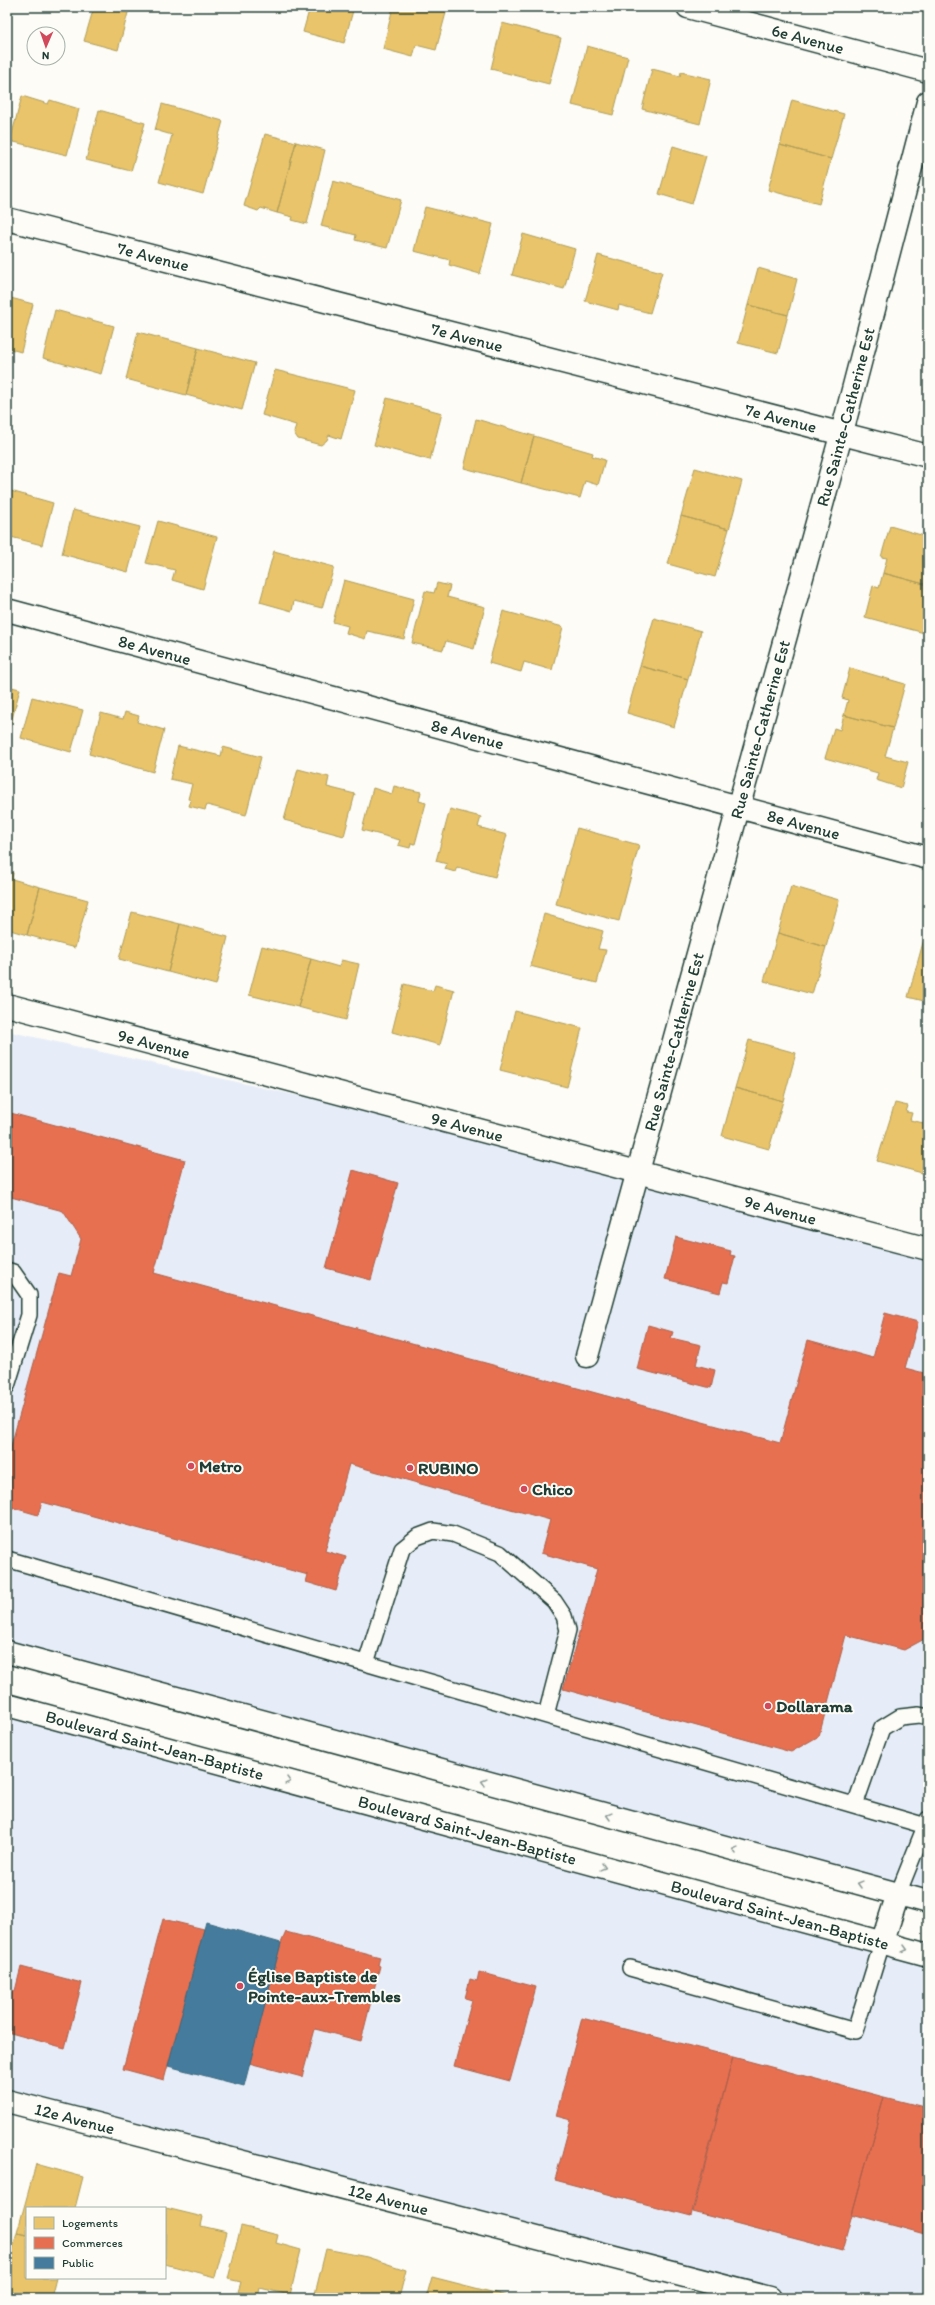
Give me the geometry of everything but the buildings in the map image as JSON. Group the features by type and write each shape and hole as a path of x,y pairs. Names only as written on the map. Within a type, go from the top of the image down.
{"street":[{"name":"6e Avenue","path":"688,7 928,71"},
{"name":"Rue Sainte-Catherine Est","path":"587,1356 842,432 928,102"},
{"name":"7e Avenue","path":"7,219 842,432 928,456"},
{"name":"8e Avenue","path":"7,610 928,858"},
{"name":"9e Avenue","path":"7,1005 928,1249"},
{"path":"7,1652 928,1902"},
{"name":"Boulevard Saint-Jean-Baptiste","path":"7,1705 928,1955"},
{"path":"882,1943 898,1894"},
{"name":"12e Avenue","path":"7,2101 770,2298"}],"lane":[{"path":"7,1270 13,1272 29,1295 29,1315 7,1386"},
{"path":"366,1663 402,1549 417,1537 433,1531 453,1534 500,1554 554,1601 564,1616 568,1630 546,1715"},
{"path":"7,1559 855,1805 927,1822 898,1894"},
{"path":"855,1805 882,1728 900,1717 919,1715 928,1717"},
{"path":"630,1968 855,2031 882,1943"}],"shaded area":[{"path":"7,1031 638,1171 928,1249 928,1902 7,1652"},
{"path":"7,1705 928,1955 928,2298 741,2298 7,2114"}],"place":[{"name":"Metro","path":"191,1466"},
{"name":"RUBINO","path":"410,1468"},
{"name":"Chico","path":"524,1489"},
{"name":"Dollarama","path":"768,1706"},
{"name":"Église Baptiste de Pointe-aux-Trembles","path":"240,1986"}]}
